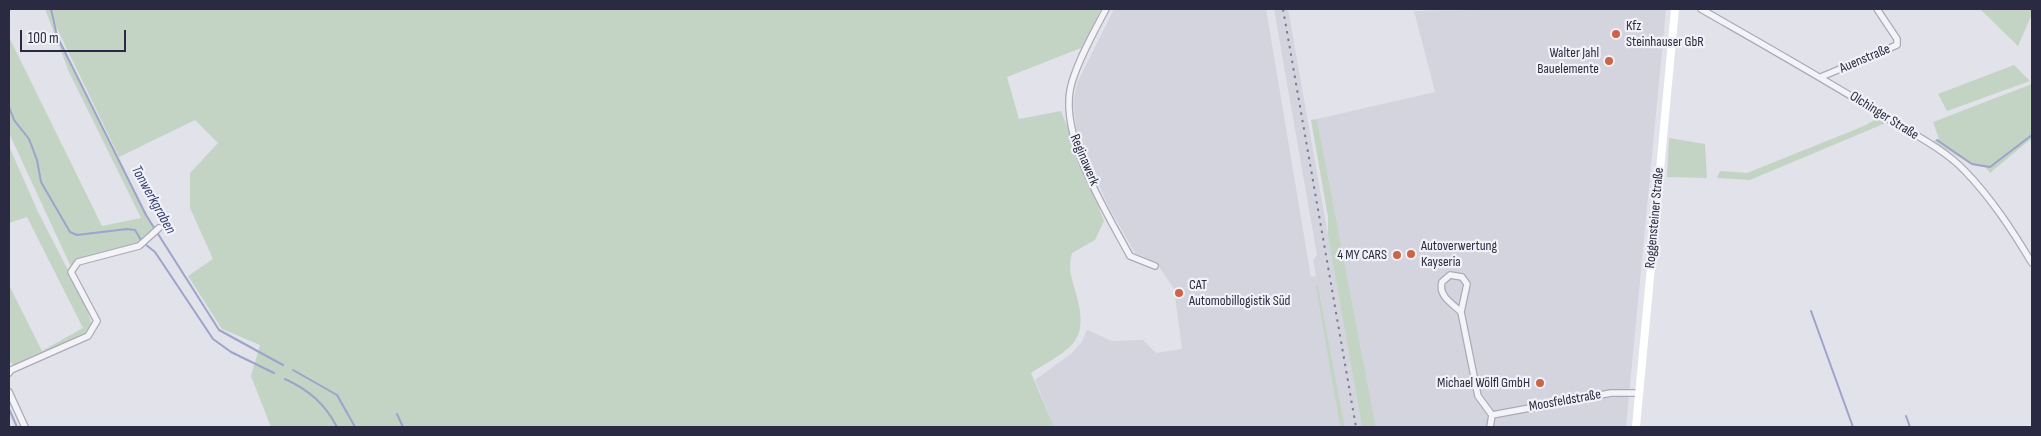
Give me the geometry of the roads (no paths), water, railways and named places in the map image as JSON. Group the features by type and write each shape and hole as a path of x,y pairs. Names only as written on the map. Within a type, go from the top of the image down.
{"street":[{"name":"Reginawerk","path":"1106,9 1072,82 1068,103 1070,128 1085,166 1130,256 1154,266"},
{"name":"Roggensteiner Straße","path":"1636,427 1676,9"},
{"name":"Olchinger Straße","path":"1701,9 1821,77 1939,150 1964,170 2010,226 2032,263"},
{"name":"Auenstraße","path":"1821,77 1897,45 1896,39 1877,9"},
{"path":"9,373 11,370 88,336 97,321 71,272 78,262 139,246 157,230"},
{"path":"1461,312 1441,291 1442,282 1450,275 1462,277 1467,284 1461,312 1478,396 1492,415 1490,427"},
{"path":"9,392 25,427"},
{"name":"Moosfeldstraße","path":"1492,415 1611,393 1639,393"}],"waterway":[{"name":"Tonwerkgraben","path":"51,9 57,36 146,215 219,330 283,365"},
{"path":"9,107 14,120 29,139 37,160 41,182 70,232 77,235 127,229 135,230 141,240"},
{"path":"1937,140 1972,164 1990,167 2032,135"},
{"path":"145,244 155,252 213,339 231,352 274,373"},
{"path":"1811,311 1853,427"},
{"name":"Tonwerkgraben","path":"293,370 337,395 355,427"},
{"path":"285,379 316,398 337,427"},
{"path":"9,409 17,427"},
{"path":"397,414 403,427"},
{"path":"1906,416 1910,427"}],"railway":[{"path":"1283,9 1356,427"}],"place":[{"name":"Kfz Steinhauser GbR","path":"1616,34"},
{"name":"Walter Jahl Bauelemente","path":"1609,61"},
{"name":"Autoverwertung Kayseria","path":"1411,254"},
{"name":"4 MY CARS","path":"1397,255"},
{"name":"CAT Automobillogistik Süd","path":"1179,293"},
{"name":"Michael Wölfl GmbH","path":"1540,383"}]}
